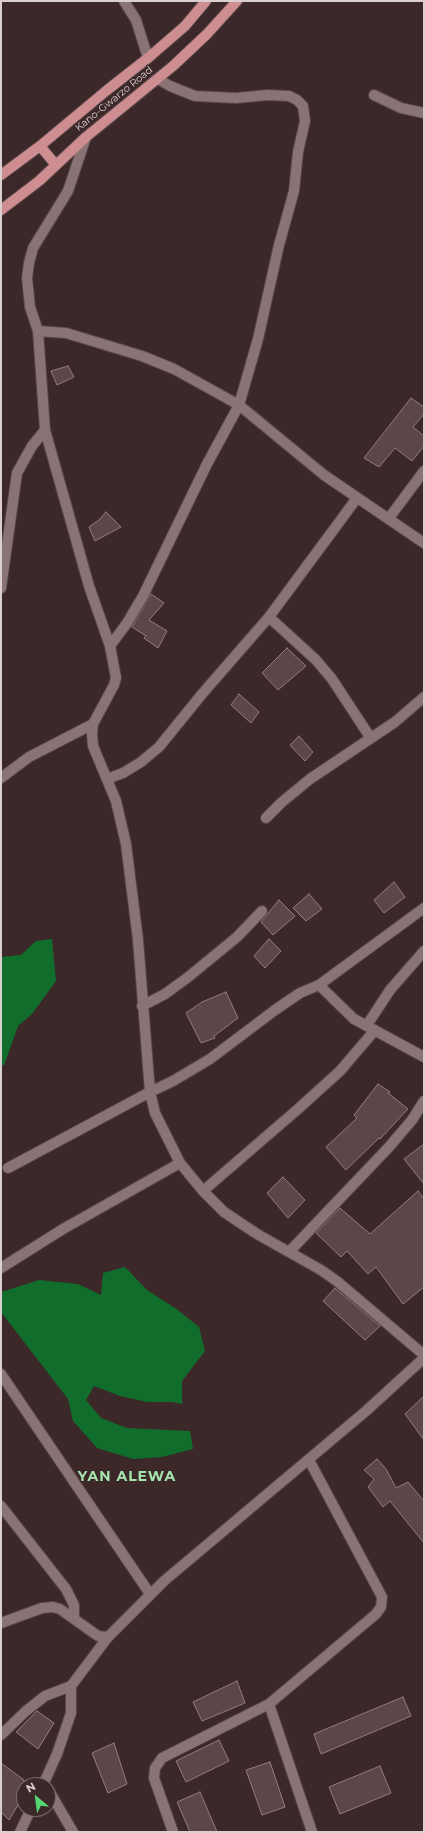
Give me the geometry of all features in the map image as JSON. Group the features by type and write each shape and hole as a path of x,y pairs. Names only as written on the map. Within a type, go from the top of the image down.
{"main road":[{"name":"Kano-Gwarzo Road","path":"1,175 40,146 148,58 184,26 206,1"},
{"name":"Kano-Gwarzo Road","path":"1,210 39,181 86,137 158,78 207,34 237,1"},
{"path":"40,146 56,165"}],"street":[{"path":"124,1 136,20 148,58"},
{"path":"110,646 127,623 143,596 204,471 239,404 258,339 279,245 294,191 298,152 305,121 302,106 297,100 289,96 268,95 218,98 195,96 170,86 158,78"},
{"path":"374,95 401,108 424,113"},
{"path":"1,1734 26,1710 45,1696 71,1686 108,1637 150,1594 366,1411 424,1356 338,1282 321,1270 234,1220 224,1212 203,1191 180,1163 155,1113 150,1092 142,1006 138,940 126,844 116,801 93,746 93,724 114,685 116,678 110,646 89,586 44,430 38,331 30,307 27,278 28,263 34,248 68,191 86,137"},
{"path":"38,331 66,333 142,356 174,369 239,404 299,456 357,498 389,518 424,543"},
{"path":"1,588 17,473 32,446 44,430"},
{"path":"389,518 424,471"},
{"path":"107,779 123,773 141,762 160,747 202,694 269,617 357,498"},
{"path":"269,617 316,660 332,679 370,737"},
{"path":"266,818 282,802 310,779 370,737 395,722 424,697"},
{"path":"1,778 29,757 93,724"},
{"path":"8,1168 173,1081 210,1059 300,993 319,985 424,908"},
{"path":"142,1006 165,994 187,978 237,937 262,911"},
{"path":"203,1191 298,1109 329,1080 371,1028 390,990 424,951"},
{"path":"319,985 354,1019 424,1057"},
{"path":"289,1252 389,1147 412,1120 424,1101"},
{"path":"1,1268 63,1229 180,1163"},
{"path":"1,1374 150,1594"},
{"path":"174,1832 154,1778 155,1768 162,1758 269,1704 376,1614 381,1607 382,1597 309,1460"},
{"path":"1,1506 66,1589 74,1605 74,1619"},
{"path":"1,1623 26,1612 47,1607 60,1609 98,1636 108,1637"},
{"path":"48,1777 71,1713 71,1686"},
{"path":"269,1704 312,1832"},
{"path":"56,1803 73,1832"},
{"path":"20,1832 27,1817"}],"shaded area":[{"path":"52,939 56,981 32,1014 18,1026 4,1065 1,1065 1,957 21,955 36,941"},
{"path":"125,1267 147,1290 178,1310 199,1327 205,1351 182,1381 182,1404 172,1402 147,1402 120,1396 94,1386 86,1400 101,1418 127,1428 190,1431 193,1449 162,1457 133,1459 97,1448 73,1421 68,1399 1,1312 1,1292 39,1280 78,1284 101,1295 103,1273"}],"building":[{"path":"68,366 74,377 57,385 51,371"},
{"path":"411,398 424,407 424,414 413,427 424,436 424,446 412,461 395,448 379,467 364,458"},
{"path":"106,512 121,527 95,541 89,527 99,520"},
{"path":"151,594 164,603 149,620 167,631 158,648 144,638 146,636 132,627"},
{"path":"287,648 306,666 278,690 262,673"},
{"path":"239,694 259,712 251,723 231,705"},
{"path":"299,736 313,752 305,761 290,745"},
{"path":"394,882 405,897 384,913 374,900"},
{"path":"309,894 322,909 306,921 293,908"},
{"path":"279,900 295,916 273,935 261,922"},
{"path":"269,939 281,951 265,968 254,956"},
{"path":"226,992 238,1018 214,1036 215,1038 201,1043 186,1013 202,1002"},
{"path":"378,1084 390,1092 388,1093 408,1109 380,1139 379,1138 346,1170 326,1147 357,1118 354,1115"},
{"path":"424,1144 424,1184 404,1159"},
{"path":"283,1177 305,1200 288,1218 267,1193"},
{"path":"418,1191 424,1199 424,1287 403,1304 376,1267 368,1274 347,1251 341,1257 316,1233 340,1208 370,1234"},
{"path":"335,1288 380,1326 365,1340 323,1301"},
{"path":"424,1396 424,1440 405,1414"},
{"path":"377,1459 386,1469 396,1488 408,1482 424,1501 424,1543 390,1501 383,1507 368,1487 374,1479 364,1470"},
{"path":"237,1681 245,1703 202,1721 193,1702"},
{"path":"403,1697 411,1716 321,1754 314,1734"},
{"path":"37,1711 54,1723 38,1749 16,1732"},
{"path":"219,1740 229,1761 186,1782 176,1761"},
{"path":"114,1743 127,1784 108,1793 92,1753"},
{"path":"270,1762 285,1807 262,1815 246,1770"},
{"path":"1,1763 20,1777 16,1777 16,1808 9,1820 1,1812"},
{"path":"380,1766 391,1793 340,1814 329,1787"},
{"path":"200,1792 217,1832 190,1832 177,1802"}],"district":[{"name":"YAN ALEWA","path":"127,1477"}]}
